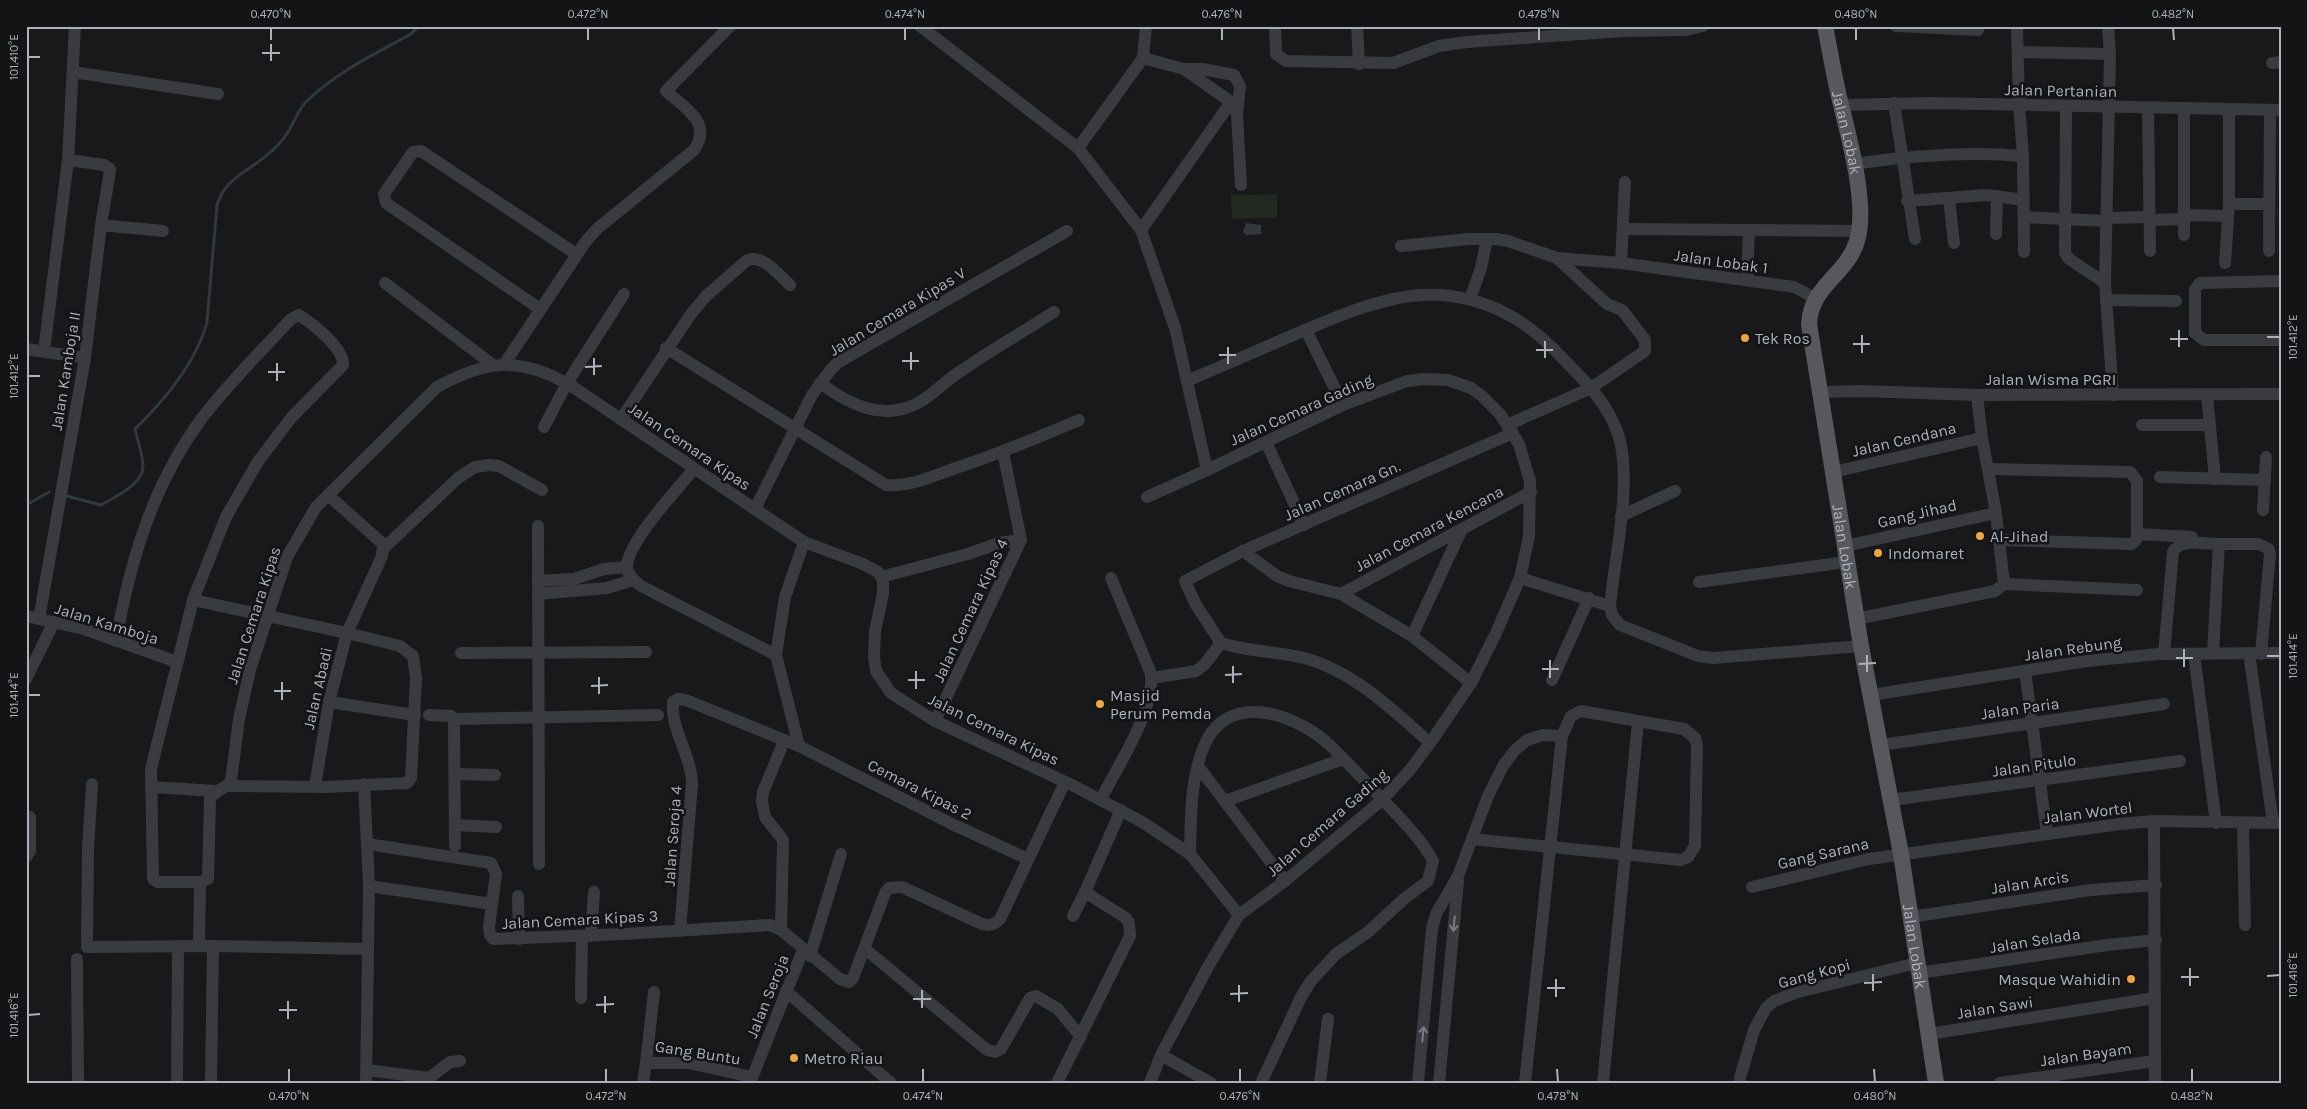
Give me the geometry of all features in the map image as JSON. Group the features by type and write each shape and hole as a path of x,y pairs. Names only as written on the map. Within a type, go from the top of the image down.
{"main road":[{"name":"Jalan Lobak","path":"1825,26 1854,164 1861,216 1860,231 1848,260 1815,298 1810,308 1809,324 1860,646 1901,854 1936,1083"}],"street":[{"name":"Jalan Kamboja II","path":"44,351 68,160 75,26"},
{"path":"385,283 499,364 540,309 576,254 598,228 651,187 694,150 701,134 699,123 691,113 666,91 730,26"},
{"path":"1078,148 1143,58 1146,26"},
{"path":"1275,26 1276,54 1286,61 1359,64 1393,63 1439,46 1553,31 1686,30 1703,26"},
{"path":"1357,26 1359,64"},
{"path":"1896,26 1978,30"},
{"path":"2017,26 2019,105 2023,156 2024,252"},
{"path":"2108,26 2110,54 2105,282 2114,395"},
{"path":"925,28 1078,148 1141,230 1171,313 1207,470"},
{"path":"2018,52 2110,54"},
{"path":"1143,58 1184,69 1202,69 1234,75 1240,86 1238,115 1241,185"},
{"path":"1184,69 1231,102 1238,115"},
{"path":"73,72 218,94"},
{"path":"1141,230 1231,102"},
{"path":"1894,103 1915,239"},
{"name":"Jalan Pertanian","path":"1841,105 1894,103 2275,110"},
{"path":"2066,106 2065,253 2069,259 2105,282"},
{"path":"2148,108 2150,251"},
{"path":"2184,108 2184,235"},
{"path":"2225,263 2228,210 2229,109"},
{"path":"2269,251 2273,202 2275,110"},
{"path":"540,309 386,204 384,194 413,152 421,152 576,254"},
{"path":"1854,164 1901,158 1987,153 2023,156"},
{"name":"Jalan Kamboja II","path":"32,618 85,358 101,225 110,169 104,165 68,160"},
{"path":"1621,263 1625,182"},
{"path":"1908,201 1987,194 2024,200"},
{"path":"1996,234 1997,196"},
{"path":"1949,198 1954,243"},
{"path":"2024,217 2065,220 2185,217 2273,202"},
{"path":"101,225 163,231"},
{"path":"1624,229 1860,231"},
{"path":"1747,280 1749,230"},
{"name":"Jalan Cemara Kipas V","path":"755,509 812,395 829,372 846,357 1067,231"},
{"path":"1400,246 1487,239 1508,241 1557,258"},
{"path":"1470,299 1476,284 1487,239"},
{"path":"621,419 666,348 706,296 750,258 762,260 790,284"},
{"name":"Jalan Lobak 1","path":"1557,258 1621,263 1794,287 1815,298"},
{"name":"Jalan Cemara Gn.","path":"1221,643 1196,605 1185,581 1243,551 1304,525 1510,429 1591,388 1645,351 1646,341 1622,310 1607,304 1557,258"},
{"path":"2281,281 2200,283 2195,289 2195,334 2204,340 2281,340"},
{"path":"544,427 567,383 624,294"},
{"path":"1187,381 1339,316 1394,298 1427,295 1470,299 1493,307 1519,320 1539,336 1591,388 1608,412 1616,428 1621,444 1623,465 1621,516 1610,606 1616,621 1625,628 1698,656 1713,658 1860,646"},
{"path":"2106,300 2176,301"},
{"path":"820,383 843,400 865,409 906,408 918,403 959,372 1054,312"},
{"path":"116,641 130,570 148,516 179,453 202,418 244,369 295,315 305,319 338,348 344,359 344,365 291,418 252,471 226,517 193,600 151,769 153,879 158,882 200,882 199,946"},
{"path":"1306,330 1343,405"},
{"path":"666,348 886,485 896,486 918,481 1004,452 1079,420"},
{"path":"26,349 85,358"},
{"name":"Jalan Cemara Kipas","path":"200,882 209,878 209,809 212,794 231,781 239,719 250,670 267,615 295,540 316,506 437,387 460,374 499,364 523,366 567,383 804,542 874,569 881,577 883,594 875,631 876,671 891,694 935,721 1121,810 1190,854 1239,915"},
{"name":"Jalan Cemara Gading","path":"1147,497 1343,405 1407,381 1425,379 1448,380 1471,388 1482,396 1510,429 1525,459 1531,492 1527,549 1520,578 1496,633 1471,683 1410,770 1382,800 1285,880 1239,915 1209,965 1161,1055 1150,1083"},
{"name":"Jalan Wisma PGRI","path":"1821,392 1861,391 1977,395 2281,394"},
{"path":"1977,395 1982,438 1996,512 1999,540 1999,587"},
{"path":"2207,395 2215,479"},
{"path":"2142,425 2210,425"},
{"name":"Jalan Cendana","path":"1833,472 1982,438"},
{"path":"1266,442 1304,525"},
{"name":"Jalan Cemara Kipas 4","path":"935,721 1022,540 1004,452"},
{"path":"2263,510 2266,457"},
{"path":"151,788 407,783 411,778 415,715 416,678 413,656 400,646 347,633 384,548 451,485 475,467 499,466 542,490"},
{"path":"694,469 652,519 629,557 627,567 633,580 641,586 776,655"},
{"path":"1989,469 2133,473 2136,481 2137,534 2134,542 2129,545 1999,540"},
{"path":"2160,477 2265,480"},
{"name":"Jalan Cemara Kencana","path":"1342,594 1531,492"},
{"path":"1621,516 1674,492"},
{"path":"328,495 379,540 384,548"},
{"name":"Gang Jihad","path":"1699,582 1846,554 1996,512"},
{"path":"538,526 539,864"},
{"path":"1412,636 1462,529"},
{"path":"2137,534 2258,541"},
{"path":"881,577 968,554 999,543 1022,540"},
{"path":"799,746 776,655 785,597 804,542"},
{"path":"2164,654 2175,547 2182,543 2259,544 2268,549 2270,554 2255,653 2277,823"},
{"path":"2213,654 2220,544"},
{"path":"1243,551 1277,576 1289,581 1342,594 1412,636 1471,683"},
{"path":"538,594 604,569 627,567"},
{"path":"589,575 592,590"},
{"path":"1100,800 1147,708 1152,693 1152,678 1111,578"},
{"path":"1520,578 1610,606"},
{"path":"538,581 592,590 607,588 633,580"},
{"path":"1856,619 1999,587 2138,590"},
{"path":"1552,680 1589,598"},
{"name":"Jalan Abadi","path":"193,600 347,633 329,702 315,786"},
{"name":"Jalan Kamboja","path":"32,618 84,629 177,662"},
{"path":"26,679 54,622"},
{"path":"1152,678 1196,671 1204,665 1221,643 1298,657 1328,667 1371,694 1430,743"},
{"path":"461,653 646,652"},
{"name":"Jalan Rebung","path":"1871,695 2087,661 2164,654 2281,653"},
{"path":"2194,654 2216,823"},
{"path":"2025,671 2047,834"},
{"name":"Jalan Seroja 4","path":"680,931 692,778 674,713 673,702 678,699 686,700 799,746"},
{"path":"329,702 415,715"},
{"name":"Jalan Paria","path":"1881,745 2164,704"},
{"path":"1190,854 1192,814 1198,766 1208,739 1222,722 1234,715 1254,711 1279,716 1323,739 1382,800 1429,854 1433,866 1430,877 1372,928 1336,954 1311,981 1301,997 1261,1083"},
{"path":"1472,839 1550,846 1681,860 1688,857 1695,846 1697,746 1694,738 1684,730 1581,711 1571,716 1562,736 1550,846 1524,1083"},
{"path":"428,715 447,715 454,719 658,715"},
{"path":"454,719 455,846"},
{"path":"1603,1083 1638,722"},
{"path":"1418,1083 1433,922 1458,876 1495,780 1515,750 1535,736 1562,736"},
{"path":"784,741 763,792 763,810 768,822 781,835 783,840 781,930 840,979 849,982 854,978 888,888 902,887 982,924 993,924 1000,919 1065,782"},
{"name":"Cemara Kipas 2","path":"799,746 954,825 1028,860"},
{"path":"1225,801 1343,759"},
{"name":"Jalan Pitulo","path":"1891,800 2180,761"},
{"path":"1198,766 1285,880"},
{"path":"455,774 495,775"},
{"path":"92,784 88,849 87,947 213,946 367,949"},
{"path":"364,784 369,886 366,1076 429,1078 450,1062 460,1061"},
{"path":"1073,916 1121,810"},
{"path":"26,857 30,851 30,817"},
{"path":"2154,821 2156,885 2155,1061"},
{"name":"Jalan Wortel","path":"1901,854 2154,821 2243,824 2277,823"},
{"path":"2243,824 2245,925"},
{"path":"455,825 496,827"},
{"name":"Jalan Cemara Kipas 3","path":"367,844 491,863 496,874 490,937 496,940 764,925 781,930"},
{"name":"Jalan Seroja","path":"751,1080 786,991 807,953 841,854"},
{"name":"Gang Sarana","path":"1752,887 1845,863 1901,854"},
{"path":"1439,1083 1458,876"},
{"name":"Jalan Arcis","path":"1910,916 2091,890 2156,885"},
{"path":"369,886 492,904"},
{"path":"581,998 587,936 594,892"},
{"path":"1057,1083 1130,936 1126,918 1085,892"},
{"path":"518,896 518,939"},
{"name":"Jalan Selada","path":"1918,968 2156,940"},
{"path":"177,1083 178,946"},
{"path":"211,1083 213,946"},
{"path":"864,948 987,1050 995,1052 1001,1049 1030,998 1036,996 1058,1009 1081,1037"},
{"path":"77,959 78,1083"},
{"name":"Gang Kopi","path":"1740,1078 1754,1030 1766,1008 1774,1001 1798,992 1918,968"},
{"path":"786,991 891,1083"},
{"name":"Gang Buntu","path":"654,992 646,1063 689,1063 751,1080"},
{"name":"Jalan Sawi","path":"1929,1034 2155,998"},
{"path":"1320,1083 1328,1019"},
{"path":"1161,1055 1211,1083"},
{"name":"Jalan Bayam","path":"2000,1083 2055,1079 2155,1061 2155,1083"},
{"path":"643,1083 646,1063"}],"shaded area":[{"path":"1277,194 1277,217 1232,219 1231,195"},
{"path":"1246,223 1261,225 1261,234 1246,235 1243,232"}],"waterway":[{"path":"67,496 101,505 121,494 139,478 143,465 135,429 178,380 196,351 207,322 217,205 225,188 276,147 288,132 302,107 319,90 357,64 411,34 419,26"},
{"path":"26,505 49,492"}],"place":[{"name":"Tek Ros","path":"1745,338"},
{"name":"Al-Jihad","path":"1980,536"},
{"name":"Indomaret","path":"1878,553"},
{"name":"Masjid Perum Pemda","path":"1100,704"},
{"name":"Masque Wahidin","path":"2131,979"},
{"name":"Metro Riau","path":"794,1058"}]}
